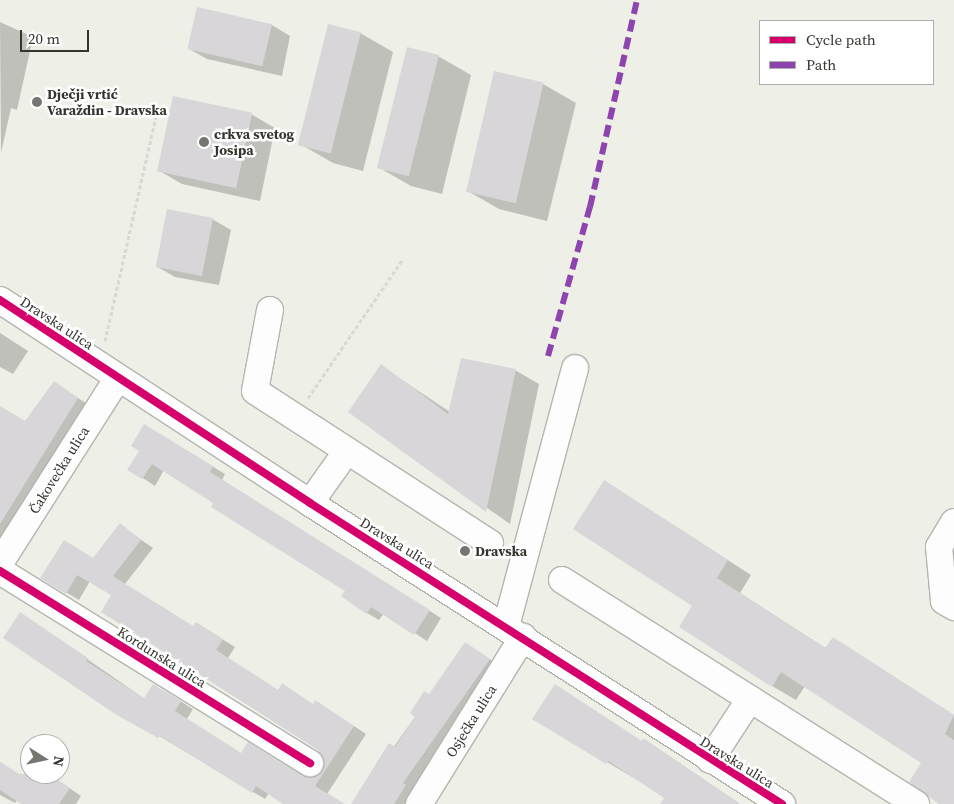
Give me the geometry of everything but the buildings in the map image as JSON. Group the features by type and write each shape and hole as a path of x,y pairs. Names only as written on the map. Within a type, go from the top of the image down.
{"street":[{"name":"Dravska ulica","path":"0,300 310,504 515,632 710,760 782,804"},
{"path":"270,310 255,391 490,543"},
{"name":"Osječka ulica","path":"419,804 515,632 575,368"},
{"name":"Čakovečka ulica","path":"0,563 118,378"},
{"path":"310,504 348,452"},
{"path":"954,522 938,547 944,600 954,607"},
{"name":"Kordunska ulica","path":"0,571 310,763"},
{"path":"562,580 916,804"},
{"path":"710,760 750,699"}],"path":[{"path":"104,345 157,112"},
{"path":"295,417 402,260"}],"marked path":[{"path":"548,356 590,207 637,0"}],"cycle path":[{"path":"0,300 310,503 782,804"},
{"path":"0,571 310,763"}],"place":[{"name":"Dječji vrtić Varaždin - Dravska","path":"37,102"},
{"name":"crkva svetog Josipa","path":"204,142"},
{"name":"Dravska","path":"465,551"}]}
